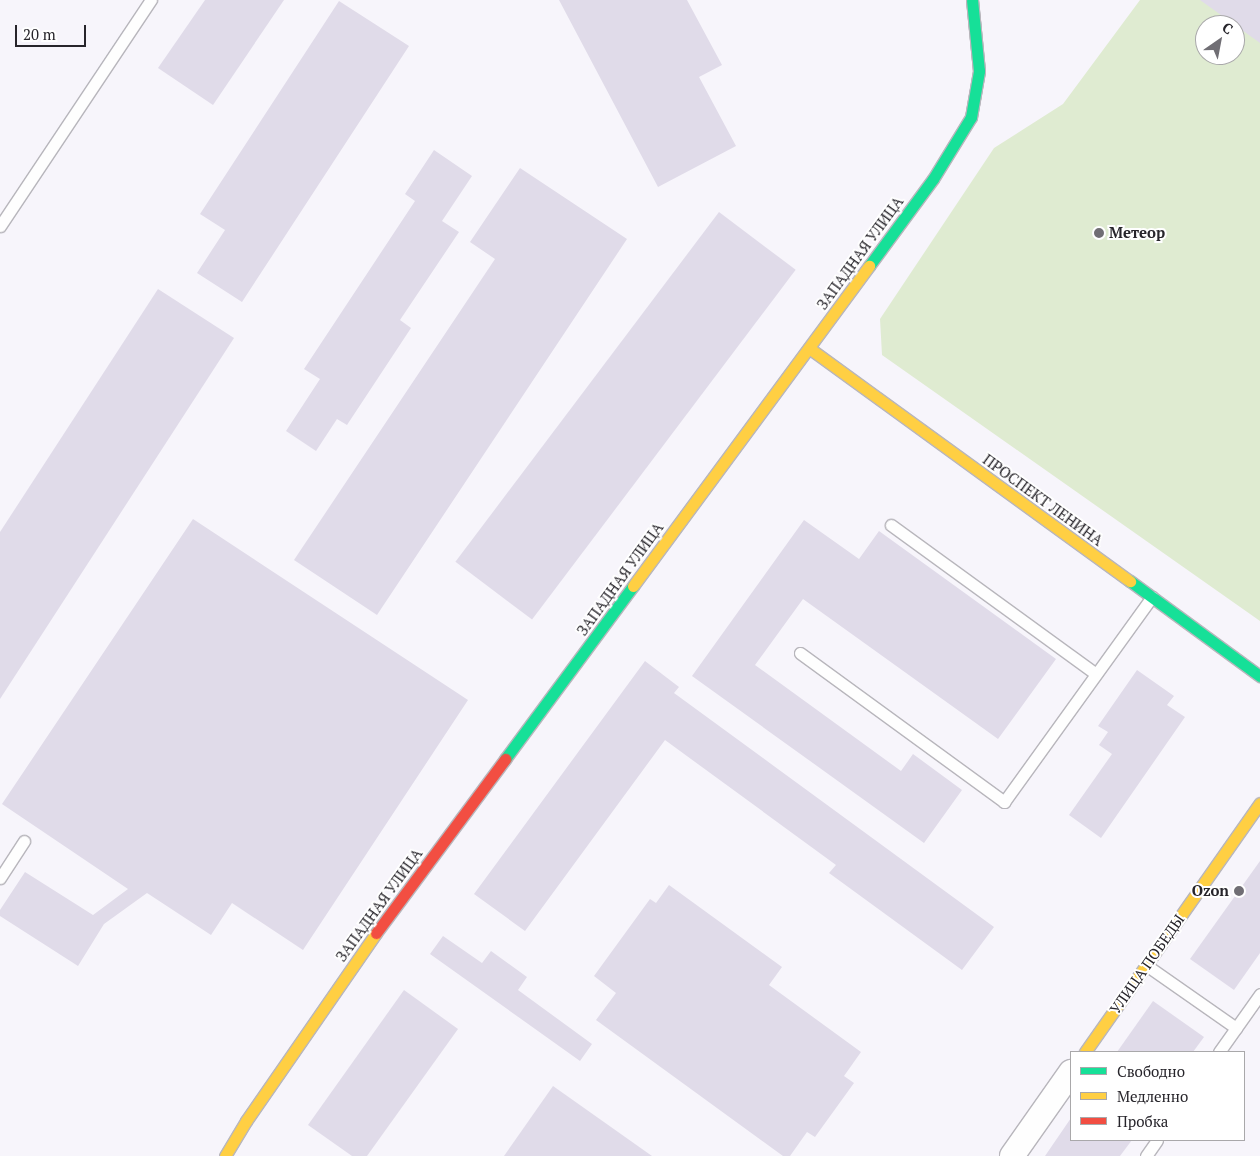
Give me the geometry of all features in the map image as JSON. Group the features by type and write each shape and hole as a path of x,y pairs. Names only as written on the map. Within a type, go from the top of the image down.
{"street":[{"name":"ЗАПАДНАЯ УЛИЦА","path":"225,1156 246,1121 368,944 933,179 971,117 978,70 972,0"},
{"name":"ПРОСПЕКТ ЛЕНИНА","path":"809,348 1260,676"},
{"name":"УЛИЦА ПОБЕДЫ","path":"1086,1051 1260,803"},
{"path":"1012,1156 1070,1073"}],"lane":[{"path":"0,226 152,0"},
{"path":"891,524 1096,674"},
{"path":"800,653 1004,802 1152,598"},
{"path":"0,878 24,841"},
{"path":"1146,965 1236,1028"},
{"path":"1220,1051 1260,994"},
{"path":"1146,1156 1156,1141"}],"green space":[{"name":"Метеор","path":"1140,0 1260,0 1260,621 882,355 880,319 994,148 1063,104"}],"building":[{"path":"205,0 284,0 213,105 158,68"},
{"path":"559,0 687,0 722,65 699,77 736,146 658,187"},
{"path":"1200,0 1260,0 1260,43 1245,32 1245,15 1221,15"},
{"path":"339,1 409,46 242,302 197,273 225,230 200,214"},
{"path":"434,150 472,176 442,221 459,232 400,320 411,328 347,425 337,419 316,451 286,431 320,379 304,369 415,201 405,194"},
{"path":"520,168 627,239 377,615 294,560 495,259 470,242"},
{"path":"719,212 796,270 532,620 455,562"},
{"path":"158,289 234,338 0,699 0,532"},
{"path":"193,519 468,700 303,950 232,903 211,935 147,893 104,924 78,966 0,916 0,910 25,872 93,915 128,889 2,804"},
{"path":"804,520 859,559 879,531 1056,659 998,739 803,599 755,665 901,771 913,754 962,790 924,843 692,676"},
{"path":"645,661 679,687 674,693 994,927 962,970 829,873 836,865 665,740 525,931 474,894"},
{"path":"1137,670 1174,696 1167,705 1185,717 1101,838 1069,815 1112,754 1099,745 1108,732 1098,726"},
{"path":"1260,861 1260,953 1234,990 1190,959"},
{"path":"669,885 782,967 769,985 861,1052 844,1076 854,1083 815,1137 807,1132 790,1156 783,1156 596,1020 616,993 594,976 650,899 656,903"},
{"path":"443,936 482,963 491,951 527,977 518,990 592,1044 580,1061 430,954"},
{"path":"404,990 458,1029 367,1156 352,1156 308,1125"},
{"path":"1153,1001 1204,1037 1194,1051 1118,1051"},
{"path":"553,1086 652,1156 504,1156"},
{"path":"1070,1119 1070,1141 1131,1141 1120,1156 1045,1156"}],"traffic: fast":[{"path":"869,266 933,179 971,117 979,71 972,0"},
{"path":"1130,581 1260,676"},
{"path":"505,759 633,586"}],"traffic: slow":[{"path":"633,586 869,266"},
{"path":"809,348 1130,581"},
{"path":"1086,1051 1260,803"},
{"path":"225,1156 246,1121 376,933"}],"traffic: jam":[{"path":"376,933 505,759"}],"place":[{"name":"Метеор","path":"1099,233"},
{"name":"Ozon","path":"1239,891"}]}
